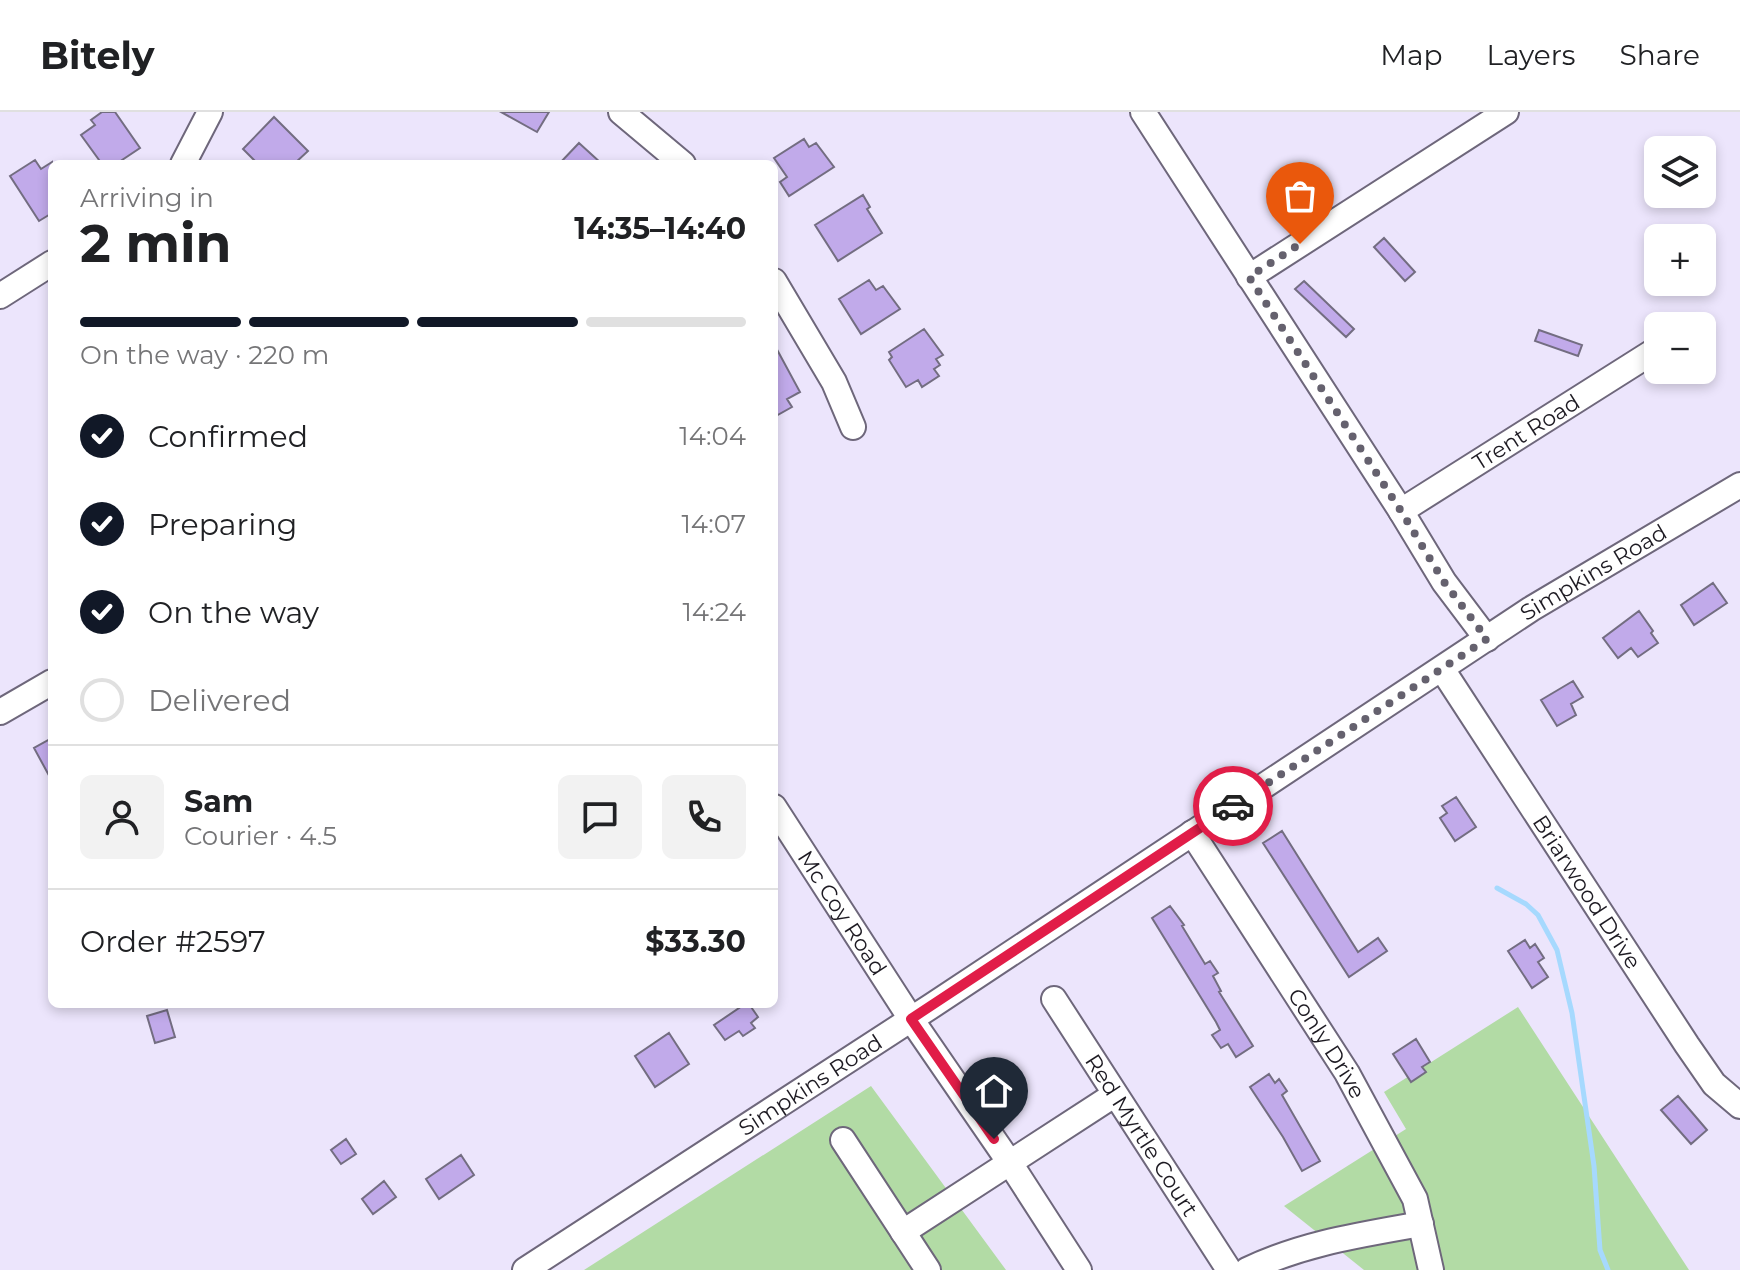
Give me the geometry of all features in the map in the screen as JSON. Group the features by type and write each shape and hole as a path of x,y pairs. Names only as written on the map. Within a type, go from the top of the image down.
{"street":[{"path":"185,160 210,112"},
{"path":"621,112 678,160"},
{"path":"1143,112 1444,582 1487,639"},
{"path":"1249,277 1506,112"},
{"path":"0,296 48,266"},
{"path":"778,288 834,382 853,427"},
{"name":"Trent Road","path":"1401,511 1644,357"},
{"name":"Simpkins Road","path":"525,1270 1531,609 1740,485"},
{"name":"Briarwood Drive","path":"1442,669 1687,1045 1714,1084 1740,1106"},
{"path":"0,712 48,684"},
{"name":"Mc Coy Road","path":"778,813 1079,1270"},
{"name":"Conly Drive","path":"1192,833 1347,1073 1415,1199 1431,1270"},
{"name":"Red Myrtle Court","path":"1054,999 1229,1270"},
{"path":"903,1232 1114,1095"},
{"path":"843,1140 928,1270"},
{"path":"1247,1270 1281,1254 1330,1240 1421,1224"}],"green space":[{"path":"1518,1007 1689,1270 1364,1270 1284,1206 1406,1129 1384,1092"},
{"path":"871,1086 1006,1270 584,1270"}],"building":[{"path":"102,112 115,112 140,148 122,160 99,160 81,135 95,125 91,120"},
{"path":"501,112 549,112 537,132"},
{"path":"274,117 308,151 298,160 254,160 243,149"},
{"path":"804,139 809,147 816,143 834,167 789,196 780,182 787,177 774,158"},
{"path":"579,143 598,160 563,160"},
{"path":"35,160 41,169 48,165 48,215 39,221 10,176"},
{"path":"863,195 870,207 867,209 882,233 838,261 815,225"},
{"path":"1384,238 1415,272 1405,281 1374,247"},
{"path":"869,280 876,290 883,286 900,309 861,334 839,299"},
{"path":"1304,281 1354,329 1346,337 1295,289"},
{"path":"924,329 943,355 936,359 940,365 934,369 939,376 922,387 918,380 906,387 889,360 892,357 889,352"},
{"path":"1539,330 1582,345 1578,356 1535,341"},
{"path":"778,351 800,392 787,399 792,407 778,415"},
{"path":"1713,583 1727,603 1694,625 1681,605"},
{"path":"1639,611 1658,643 1638,657 1631,648 1618,658 1603,638"},
{"path":"1573,681 1583,697 1571,704 1576,715 1557,726 1541,700"},
{"path":"48,740 48,774 34,748"},
{"path":"1456,797 1476,827 1455,841 1440,818 1447,813 1442,806"},
{"path":"1282,831 1358,952 1378,938 1387,951 1349,977 1263,843"},
{"path":"1170,906 1205,964 1210,961 1218,973 1213,976 1219,992 1253,1046 1236,1057 1228,1044 1221,1048 1212,1035 1220,1030 1216,1022 1152,918"},
{"path":"1525,940 1530,948 1535,944 1544,958 1538,962 1548,977 1532,988 1508,951"},
{"path":"739,1008 752,1008 758,1017 751,1023 755,1028 743,1036 739,1031 725,1040 714,1025"},
{"path":"167,1010 175,1037 155,1043 147,1016"},
{"path":"669,1033 689,1064 655,1087 635,1056"},
{"path":"1416,1039 1430,1062 1422,1067 1426,1072 1411,1082 1393,1054"},
{"path":"1269,1074 1275,1083 1279,1079 1287,1091 1282,1095 1320,1161 1302,1171 1250,1087"},
{"path":"1678,1096 1707,1130 1691,1144 1661,1110"},
{"path":"346,1139 356,1154 341,1164 331,1150"},
{"path":"461,1155 474,1175 439,1199 426,1179"},
{"path":"384,1181 396,1197 373,1214 362,1199"}],"waterway":[{"path":"1497,888 1526,904 1538,915 1557,950 1572,1013 1594,1166 1600,1250 1608,1270"}],"way so far":[{"path":"1233,806 1487,639 1444,582 1249,277 1300,244"}],"route":[{"path":"994,1139 911,1019 1233,806"}]}
